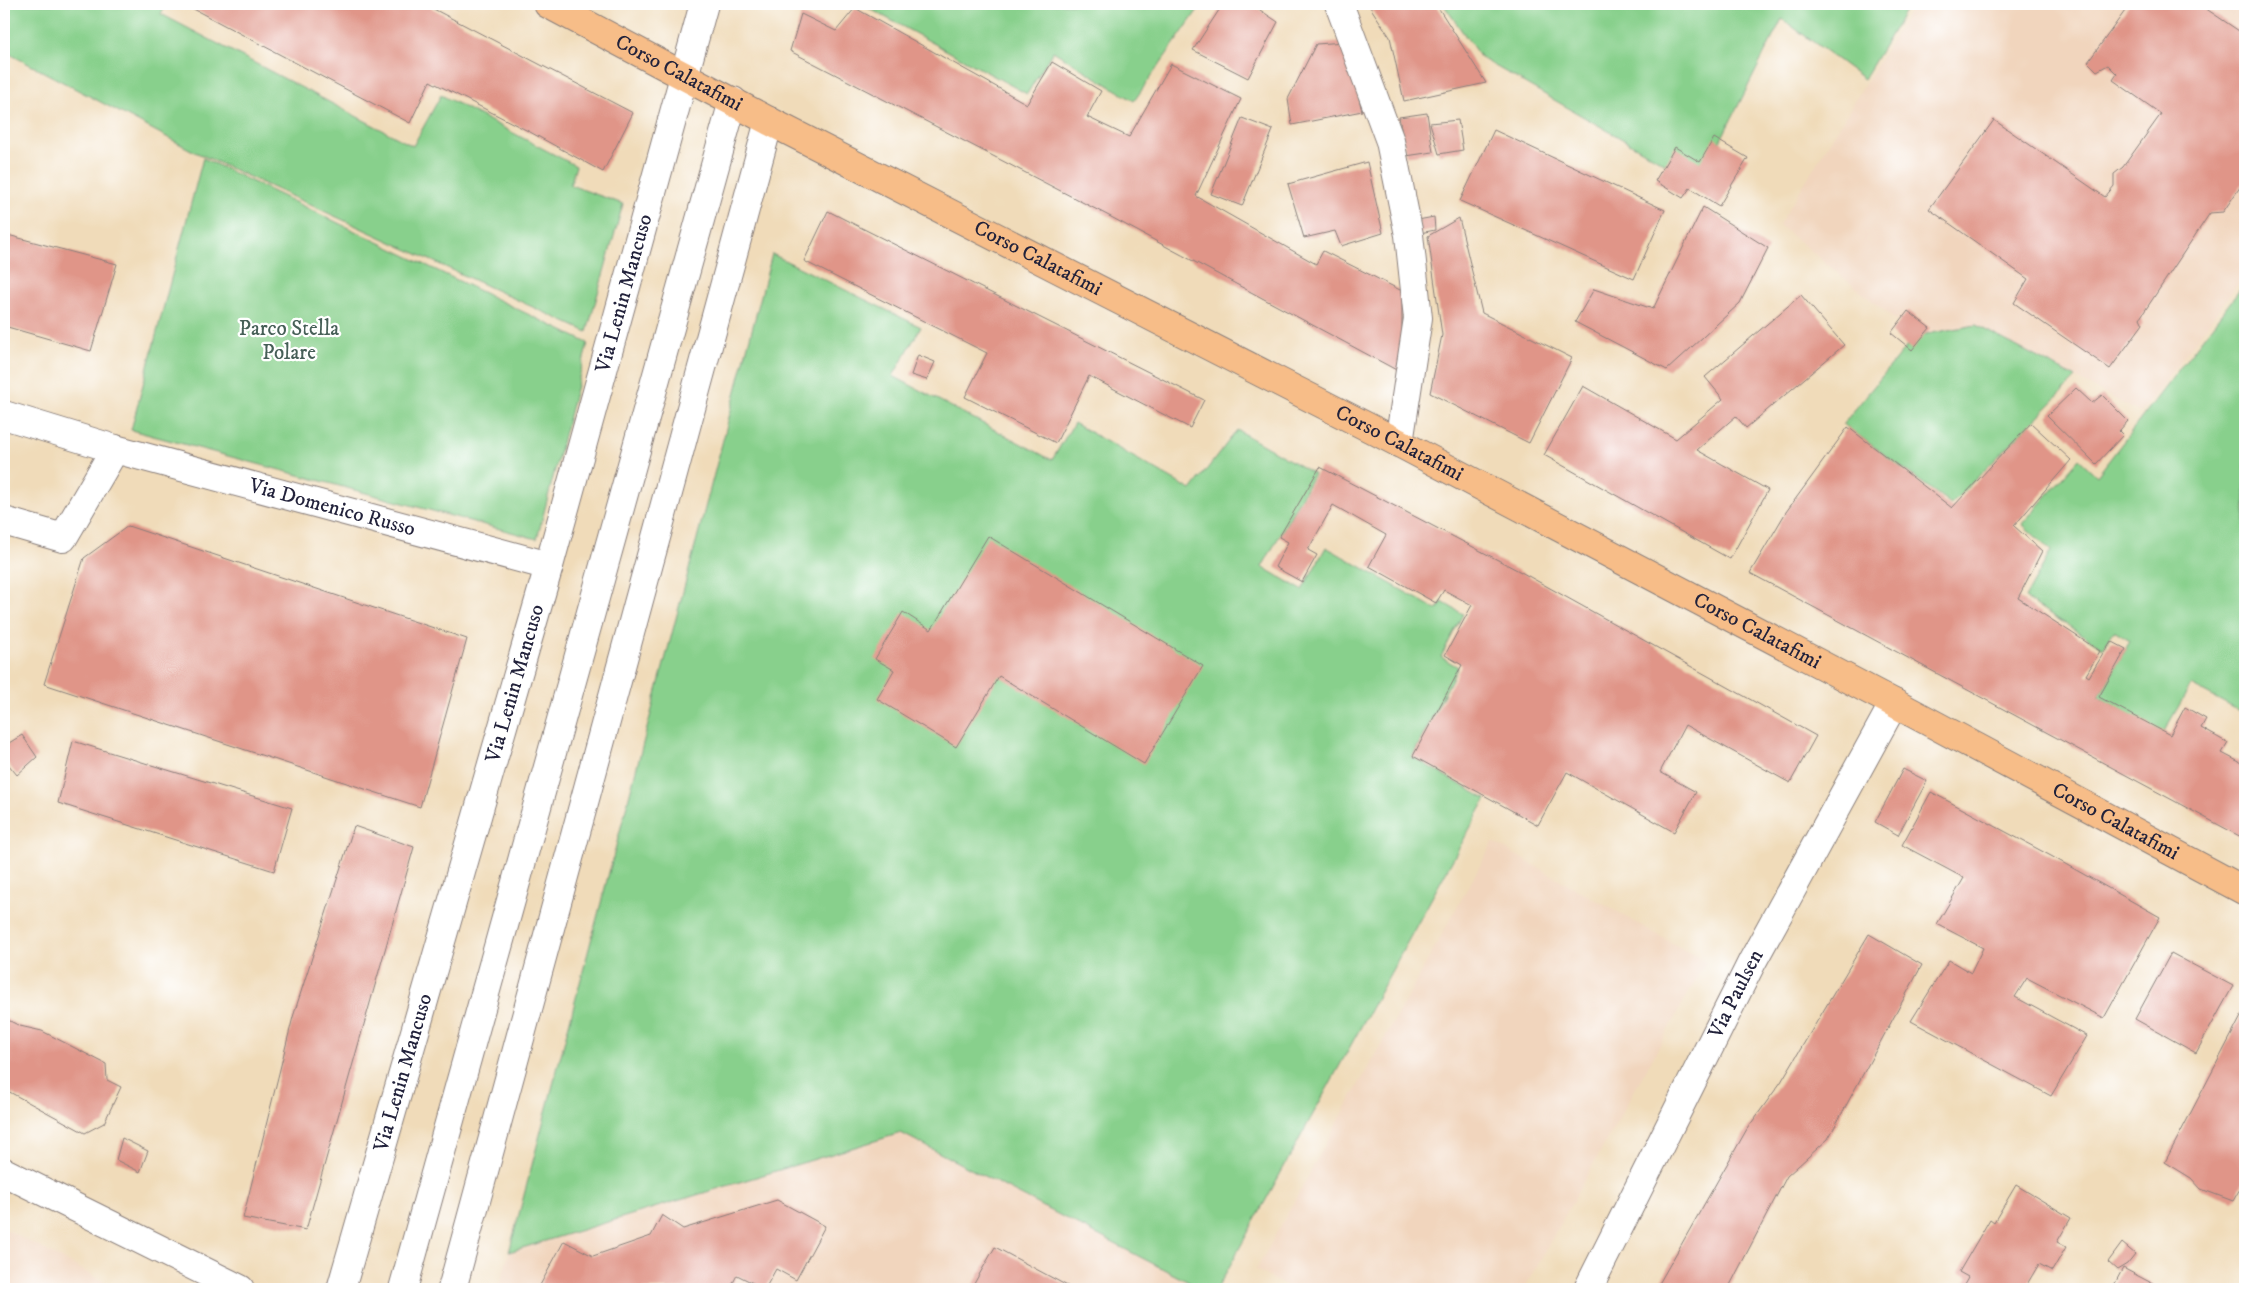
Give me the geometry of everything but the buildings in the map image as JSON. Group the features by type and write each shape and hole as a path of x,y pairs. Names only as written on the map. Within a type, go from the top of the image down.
{"main road":[{"name":"Corso Calatafimi","path":"548,4 732,101 1399,443 1894,703 2245,891"}],"street":[{"name":"Via Lenin Mancuso","path":"341,1289 549,566 704,4"},
{"path":"1340,4 1390,141 1409,235 1418,318 1399,443"},
{"path":"403,1289 732,101"},
{"path":"452,1289 769,120"},
{"name":"Via Domenico Russo","path":"4,415 116,449 549,566"},
{"path":"4,521 63,538 116,449"},
{"name":"Via Paulsen","path":"1588,1289 1752,962 1894,703"},
{"path":"4,1172 240,1289"}],"shaded area":[{"path":"1914,4 2245,4 2245,275 2141,413 1976,326 1915,336 1779,225"},
{"path":"1493,842 1706,962 1524,1289 1291,1289 1256,1270"},
{"path":"901,1133 1202,1289 499,1289 509,1252"},
{"path":"4,1228 118,1289 4,1289"}],"green space":[{"path":"4,4 166,4 161,14 413,146 441,95 576,166 570,185 623,204 587,332 195,152 4,51"},
{"path":"861,4 1202,4 1134,101 1053,51 1027,94"},
{"path":"1443,4 1909,4 1864,79 1782,19 1699,183 1481,58"},
{"name":"Parco Stella Polare","path":"203,158 588,343 537,539 131,430"},
{"path":"772,254 921,327 893,376 1052,460 1074,423 1191,490 1237,430 1314,474 1262,567 1302,590 1326,547 1437,610 1442,602 1463,614 1441,657 1458,667 1412,757 1486,799 1217,1289 1202,1289 901,1133 509,1252"},
{"path":"2245,283 2245,714 2191,685 2163,733 2099,697 2130,641 2114,631 2103,648 2025,598 2051,551 2022,524 2079,459 2097,476"},
{"path":"1976,325 2076,378 1951,504 1843,424 1915,336"}]}
